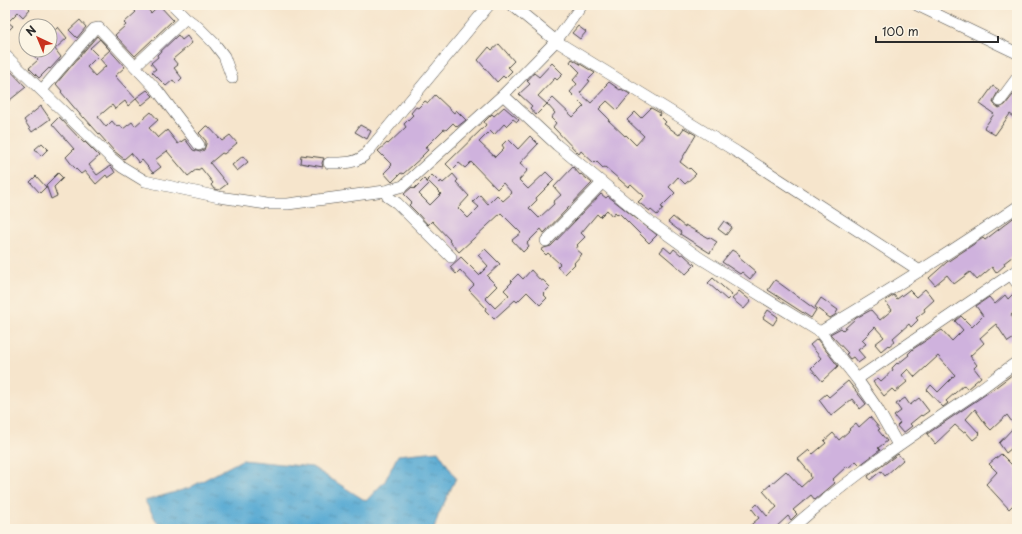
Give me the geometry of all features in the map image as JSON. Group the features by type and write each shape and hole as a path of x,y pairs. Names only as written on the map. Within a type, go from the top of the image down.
{"street":[{"path":"173,5 214,42 224,56 232,78"},
{"path":"329,163 358,161 489,5"},
{"path":"512,5 920,271"},
{"path":"5,55 111,158 127,171 145,181 219,197 267,204 288,204 385,191 403,186 503,95 559,37 582,5"},
{"path":"917,5 1017,53"},
{"path":"135,66 186,18"},
{"path":"42,90 97,28 102,30 157,90 199,145"},
{"path":"1000,102 1017,78"},
{"path":"503,95 602,183 650,222 700,258 820,332 857,379 877,408 898,445"},
{"path":"546,240 602,183"},
{"path":"385,191 388,197 397,203 451,257"},
{"path":"820,332 873,301 1017,207"},
{"path":"857,379 1015,276"},
{"path":"791,529 822,502 898,445 1017,362"}],"water":[{"path":"438,451 456,478 438,516 434,529 161,529 145,501 189,488 242,460 312,467 366,501 385,481 398,455"}],"building":[{"path":"5,5 26,5 30,9 23,17 18,12 8,22 13,26 5,34"},
{"path":"129,5 144,5 151,13 159,5 173,20 135,56 115,35 126,25 124,23 136,12"},
{"path":"80,20 86,27 77,38 69,30"},
{"path":"578,26 586,32 580,39 572,33"},
{"path":"58,27 67,38 58,46"},
{"path":"178,35 182,40 187,36 192,43 173,59 178,65 174,68 182,78 176,84 173,80 166,86 152,72 156,69 151,63 158,57 157,55"},
{"path":"97,36 100,39 90,48 98,56 87,67 95,76 106,66 100,59 110,50 125,67 115,76 136,99 128,106 125,101 115,109 112,105 98,117 106,127 112,121 117,127 120,125 123,129 132,122 135,126 151,112 158,120 149,128 158,138 167,130 178,144 185,139 193,150 200,152 204,150 206,141 199,133 206,126 208,126 222,141 230,135 237,143 210,163 227,184 219,190 214,189 211,185 213,183 201,168 198,170 197,169 188,176 167,151 155,160 161,167 153,173 142,160 139,163 131,153 124,159 114,151 84,117 83,118 56,84"},
{"path":"499,44 514,61 508,67 512,71 505,78 503,76 497,82 478,60 489,47 492,50"},
{"path":"58,53 61,57 39,78 29,68 38,60 36,58 58,58"},
{"path":"572,59 595,73 588,80 590,81 580,93 591,103 609,82 620,90 621,89 630,94 617,110 607,101 599,109 609,119 608,120 636,145 644,136 627,120 635,112 641,118 651,108 660,113 659,115 666,122 664,124 679,135 684,128 696,135 680,162 696,174 685,184 678,177 669,187 675,193 661,207 663,208 657,215 638,202 644,196 631,184 628,187 605,167 603,168 596,161 594,163 581,151 579,154 553,127 556,123 551,118 555,113 547,104 553,98 573,117 584,106 570,92 577,84 573,80 580,72 570,62"},
{"path":"552,63 563,74 557,80 555,78 538,96 547,104 536,115 530,108 532,106 519,94 530,84 527,81 534,73 539,77"},
{"path":"5,65 26,87 5,104"},
{"path":"993,86 999,90 993,101 999,108 1005,105 1017,90 1017,119 1010,114 995,135 984,128 994,114 980,104"},
{"path":"147,90 153,96 142,105 136,98"},
{"path":"435,95 454,113 456,110 466,120 457,127 453,123 446,130 444,129 425,148 428,150 423,156 392,182 384,173 392,165 378,151 406,127 404,124 413,115 411,113 416,107 418,108 425,101 428,103"},
{"path":"41,106 50,119 32,132 24,120"},
{"path":"504,107 519,120 517,122 513,119 506,126 504,124 494,135 490,131 479,142 495,157 504,148 502,145 508,139 518,149 530,136 538,144 520,163 528,170 519,180 528,189 546,172 554,180 536,198 537,200 529,208 539,218 561,195 554,187 573,167 580,175 581,174 592,183 544,233 541,229 527,243 529,246 523,252 512,240 521,233 501,213 459,252 432,221 428,225 409,205 412,202 404,194 412,187 414,189 424,179 429,184 419,194 430,205 441,194 427,180 432,175 440,183 441,181 443,183 453,174 458,180 456,182 469,196 458,208 468,218 479,207 473,202 480,195 488,204 497,195 503,201 512,193 503,183 497,189 471,162 465,168 459,163 452,170 446,164 486,125 484,122 492,114 494,116"},
{"path":"59,117 99,156 89,165 97,175 110,166 115,173 108,178 106,175 96,184 85,171 81,174 73,166 66,157 74,149 52,124"},
{"path":"360,125 371,131 367,139 355,132"},
{"path":"42,143 48,149 41,156 35,149"},
{"path":"301,155 324,158 322,163 323,167 300,163"},
{"path":"243,156 248,162 237,171 232,165"},
{"path":"58,173 63,178 54,187 57,196 51,199 46,185"},
{"path":"36,176 46,187 40,193 30,182"},
{"path":"601,194 606,198 608,196 657,235 649,243 619,213 618,215 615,212 612,216 607,210 600,217 597,214 581,233 585,237 577,245 578,246 576,249 582,254 565,274 557,267 560,264 548,253 546,255 541,250 551,246"},
{"path":"1017,215 1017,253 1004,263 1005,265 996,273 992,267 977,280 970,272 954,284 947,275 935,285 929,278 947,262 983,238 985,240"},
{"path":"673,217 685,227 685,225 717,242 710,253 680,234 681,232 668,222"},
{"path":"724,221 732,227 726,235 718,229"},
{"path":"664,247 671,253 674,249 681,255 683,254 695,265 686,274 660,252"},
{"path":"485,249 500,264 487,276 497,286 485,298 495,308 509,295 504,290 512,282 511,281 518,274 523,279 531,270 541,281 543,280 550,287 543,294 547,298 540,305 527,292 517,302 515,300 494,319 469,290 474,285 460,270 456,274 450,267 461,257 479,275 488,266 478,255"},
{"path":"732,250 740,255 738,257 756,272 750,279 742,272 740,274 722,262"},
{"path":"713,278 732,295 727,300 708,283"},
{"path":"775,280 816,310 811,318 768,290"},
{"path":"925,289 934,300 924,309 925,311 916,318 918,320 911,327 909,324 893,338 895,341 881,351 875,344 884,337 875,327 862,340 866,344 858,350 865,358 858,363 853,357 850,359 846,354 848,353 830,334 841,328 843,330 856,318 871,310 880,320 892,310 885,301 894,295 897,299 909,290 916,297"},
{"path":"1017,290 1017,309 1011,315 1017,324 1017,336 1008,342 996,324 980,338 984,343 970,356 977,365 974,368 981,377 967,389 964,385 946,401 948,403 943,407 927,390 931,385 938,392 955,375 938,356 915,377 908,369 902,375 907,382 895,392 892,389 884,396 873,382 878,378 881,381 893,370 892,368 897,363 898,364 909,355 908,354 913,349 942,330 952,341 963,330 955,321 961,316 972,327 983,316 976,306 989,297 995,304 1005,295 1008,299"},
{"path":"739,291 751,301 744,309 732,299"},
{"path":"821,298 838,310 835,315 830,318 815,307"},
{"path":"768,310 778,317 773,325 763,318"},
{"path":"817,339 838,366 822,381 811,368 821,358 810,345"},
{"path":"1017,371 1017,418 1012,422 1007,415 991,430 975,409 966,419 980,434 973,440 965,431 963,432 955,425 935,444 927,434 992,390"},
{"path":"848,381 866,404 860,409 852,399 831,416 819,400 826,394 829,397"},
{"path":"905,398 910,405 919,398 929,411 922,416 921,415 910,424 912,426 903,433 897,426 900,423 894,416 901,411 896,404"},
{"path":"870,417 880,429 878,430 887,441 878,448 880,450 860,465 856,461 848,468 847,466 832,480 835,483 815,500 811,495 793,510 797,514 791,520 788,516 774,529 746,529 759,518 752,509 757,504 767,516 777,507 763,491 786,471 801,487 811,478 810,473 798,459 809,450 813,454 826,443 824,441 833,433 839,440 856,423 859,427"},
{"path":"1013,428 1017,433 1017,451 1013,447 1006,453 999,443"},
{"path":"898,454 903,460 885,476 881,471 870,480 868,476"},
{"path":"1001,454 1017,470 1017,501 1009,509 986,484 997,472 989,464"}]}
